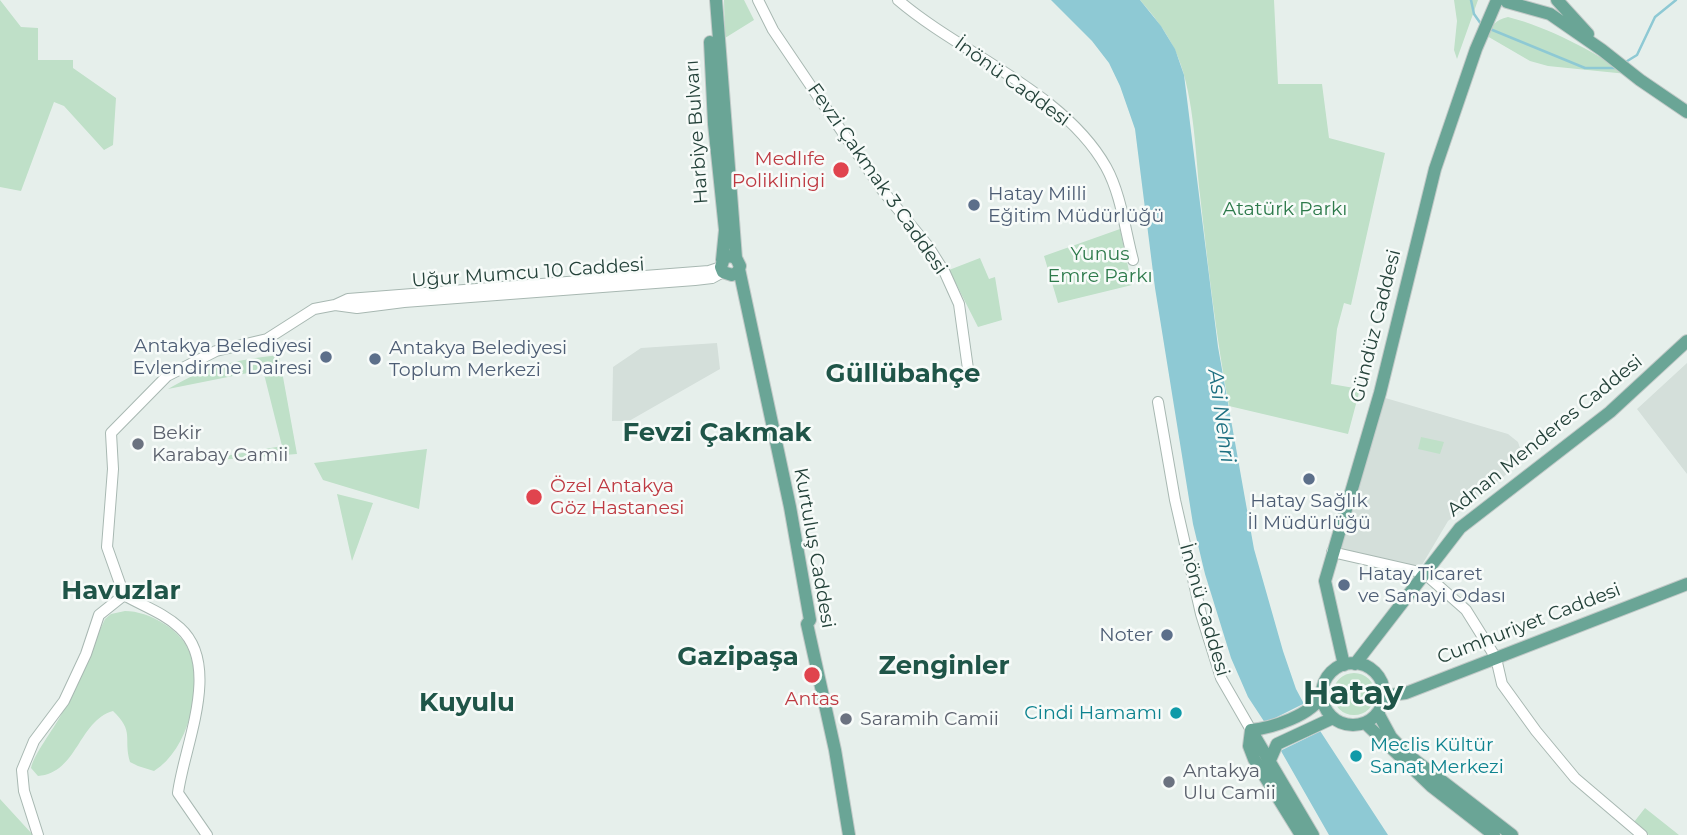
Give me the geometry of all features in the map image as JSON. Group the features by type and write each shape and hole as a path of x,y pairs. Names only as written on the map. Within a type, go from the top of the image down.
{"main road":[{"name":"Harbiye Bulvarı","path":"709,0 714,124 725,230 722,266"},
{"name":"Harbiye Bulvarı","path":"716,0 738,263"},
{"path":"1557,0 1602,50"},
{"path":"1506,1 1549,14 1687,112"},
{"name":"Gündüz Caddesi","path":"1349,664 1325,581 1380,393 1435,170 1488,18 1506,1"},
{"name":"Uğur Mumcu 10 Caddesi","path":"722,266 727,256 738,263"},
{"name":"Kurtuluş Caddesi","path":"738,263 790,507 810,620 807,624 835,750 849,835"},
{"name":"Adnan Menderes Caddesi","path":"1349,664 1460,528 1610,412 1687,341"},
{"name":"Cumhuriyet Caddesi","path":"1384,696 1406,693 1687,584"},
{"path":"1251,730 1268,728 1318,703 1328,676 1349,664 1364,666 1379,677 1384,696 1378,713 1365,723 1349,725 1333,718 1323,704 1322,695"},
{"path":"1378,713 1391,737 1408,754 1512,835"},
{"path":"1270,760 1276,744 1333,718"},
{"path":"1365,723 1431,786 1494,835"},
{"path":"1251,730 1313,835"},
{"path":"1251,730 1249,747 1254,759 1301,835"}],"street":[{"name":"Fevzi Çakmak 3 Caddesi","path":"758,0 773,30 821,101 883,191 928,246 945,274 958,304 968,369"},
{"name":"İnönü Caddesi","path":"898,0 1042,100 1063,116 1091,145 1107,168 1133,260"},
{"name":"Uğur Mumcu 10 Caddesi","path":"124,596 107,548 113,469 111,433 167,376 215,351 267,339 314,309 354,298 709,271 722,266"},
{"name":"İnönü Caddesi","path":"1158,402 1175,500 1201,614 1221,678 1251,730"},
{"path":"1332,552 1424,573 1466,610 1496,657 1502,684 1575,778 1642,835"},
{"path":"38,835 24,791 22,770 34,741 64,701 86,654 99,615 124,596 168,618 183,630 199,665 196,713 178,793 207,835"}],"shaded area":[{"path":"717,343 720,369 629,421 612,421 613,367 641,348"},
{"path":"1687,363 1687,474 1637,409"},
{"path":"1382,397 1508,434 1518,442 1522,454 1518,465 1448,521 1419,570 1337,549"}],"green space":[{"path":"0,0 21,27 38,28 38,60 73,60 73,68 116,98 113,145 104,150 64,106 54,102 21,191 0,187"},
{"path":"724,0 744,0 754,20 725,38"},
{"name":"Atatürk Parkı","path":"1140,0 1274,0 1278,84 1322,84 1329,138 1385,153 1351,305 1344,303 1337,329 1331,384 1360,389 1348,434 1229,406 1213,301 1190,100 1181,64 1170,41"},
{"path":"1454,0 1478,0 1457,59 1454,50 1457,21"},
{"path":"1508,17 1570,41 1627,74 1548,66 1530,61 1487,36 1494,24"},
{"name":"Yunus Emre Parkı","path":"1120,229 1132,285 1058,303 1044,256"},
{"path":"980,258 989,279 995,277 1002,320 978,327 949,270"},
{"path":"279,355 297,454 191,462 282,446 263,370 168,389 221,365"},
{"path":"1421,437 1444,442 1440,454 1418,449"},
{"path":"427,449 419,509 323,480 314,463"},
{"path":"337,494 373,503 352,561"},
{"path":"125,611 144,614 164,623 180,637 190,653 193,701 184,734 166,761 154,771 138,766 130,762 124,724 113,711 92,725 62,766 51,773 38,776 31,768 33,762 61,715 105,619 111,614"},
{"path":"1354,673 1369,679 1375,694 1369,709 1354,715 1339,709 1333,694 1339,679"},
{"path":"0,799 33,835 0,835"},
{"path":"1645,808 1679,835 1649,835 1634,822"}],"water":[{"name":"Asi Nehri","path":"1051,0 1140,0 1175,49 1184,75 1218,347 1254,549 1296,689 1311,717 1388,835 1329,835 1275,738 1248,697 1231,658 1193,524 1155,288 1135,129 1109,63 1092,41"}],"pier":[{"path":"1305,703 1321,731 1280,751 1265,723"}],"waterway":[{"path":"1471,0 1474,14 1481,24"},
{"path":"1624,63 1637,55 1655,17 1676,0"},
{"path":"1490,29 1585,68 1615,68"}],"place":[{"name":"Medlıfe Poliklinigi","path":"841,170"},
{"name":"Hatay Milli Eğitim Müdürlüğü","path":"974,205"},
{"name":"Antakya Belediyesi Evlendirme Dairesi","path":"326,357"},
{"name":"Antakya Belediyesi Toplum Merkezi","path":"375,359"},
{"name":"Bekir Karabay Camii","path":"138,444"},
{"name":"Hatay Sağlık İl Müdürlüğü","path":"1309,479"},
{"name":"Özel Antakya Göz Hastanesi","path":"534,497"},
{"name":"Hatay Ticaret ve Sanayi Odası","path":"1344,585"},
{"name":"Noter","path":"1167,635"},
{"name":"Antas","path":"812,675"},
{"name":"Cindi Hamamı","path":"1176,713"},
{"name":"Saramih Camii","path":"846,719"},
{"name":"Meclis Kültür Sanat Merkezi","path":"1356,756"},
{"name":"Antakya Ulu Camii","path":"1169,782"}],"district":[{"name":"Güllübahçe","path":"903,374"},
{"name":"Fevzi Çakmak","path":"717,433"},
{"name":"Havuzlar","path":"121,591"},
{"name":"Gazipaşa","path":"738,657"},
{"name":"Zenginler","path":"944,666"},
{"name":"Hatay","path":"1353,694"},
{"name":"Kuyulu","path":"467,703"}]}
